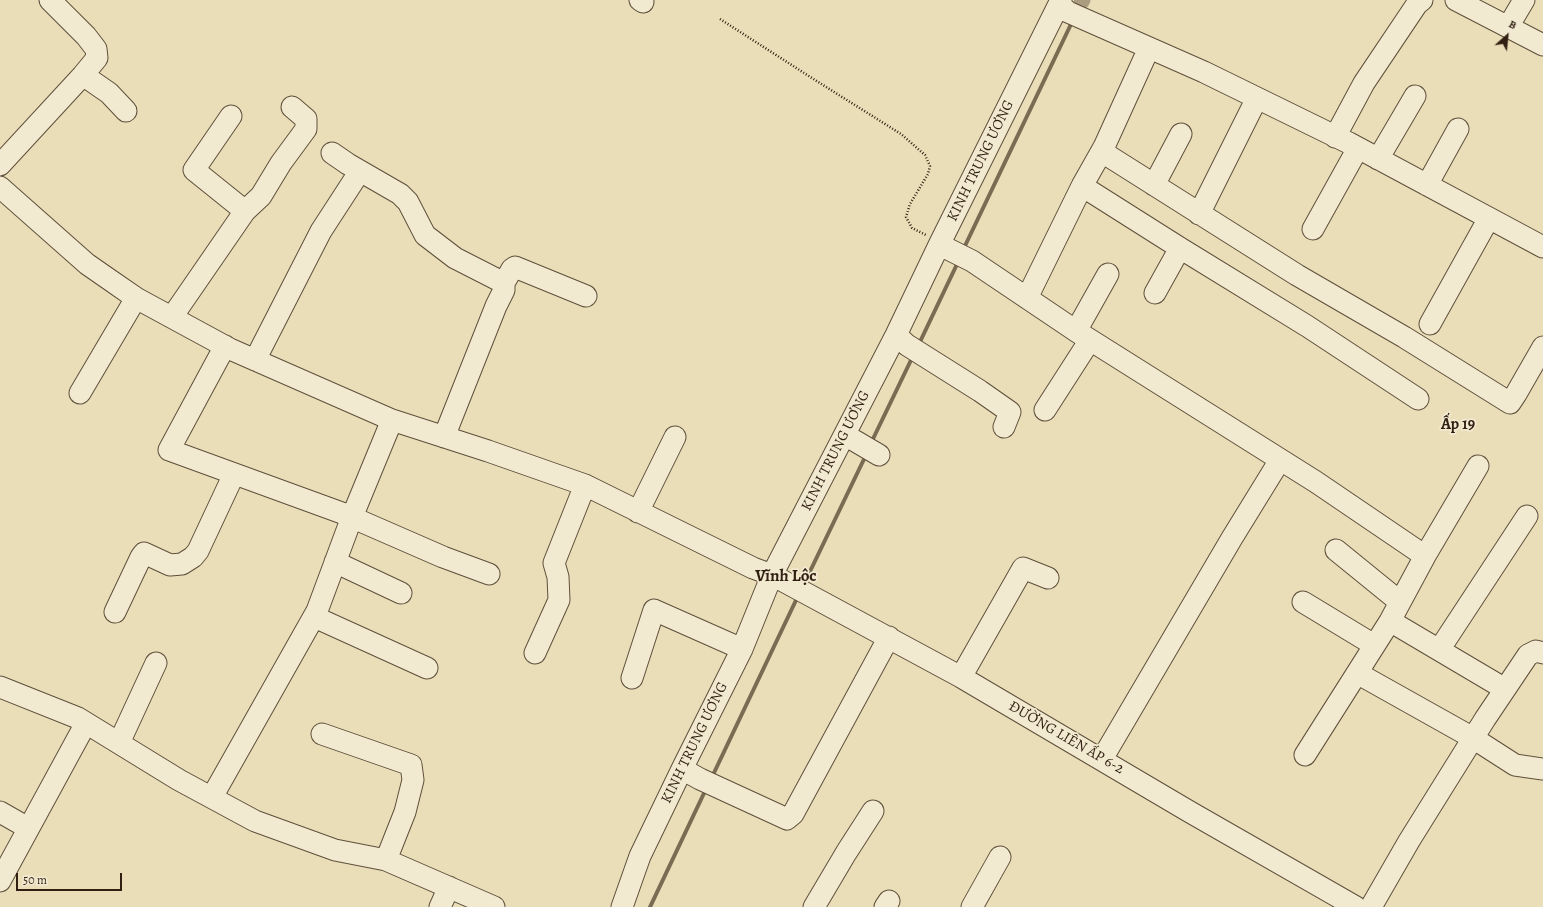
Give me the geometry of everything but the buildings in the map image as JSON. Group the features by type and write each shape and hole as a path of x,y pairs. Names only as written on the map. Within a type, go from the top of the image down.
{"street":[{"path":"0,165 97,58 96,49 86,36 50,0"},
{"path":"1335,136 1364,84 1417,4 1422,0"},
{"path":"1456,0 1543,46"},
{"path":"1508,27 1524,0"},
{"path":"1067,8 1149,48 1204,72 1335,136 1543,247"},
{"name":"KINH TRUNG ƯƠNG","path":"622,907 640,856 691,774 742,650 778,579 845,435 901,340 944,246 1067,8"},
{"path":"1027,298 1082,186 1104,147 1149,48"},
{"path":"83,75 108,93 126,111"},
{"path":"1378,159 1416,96"},
{"path":"1199,214 1257,98"},
{"path":"172,317 245,211 261,196 281,163 306,129 306,119 292,107"},
{"path":"231,116 194,170 245,211"},
{"path":"1427,185 1458,129"},
{"path":"1154,185 1181,134"},
{"path":"1104,147 1107,155 1199,214 1297,275 1404,337 1510,403 1543,347"},
{"path":"1313,229 1358,148"},
{"path":"332,153 396,191 408,202 425,235 455,258 504,283"},
{"path":"255,360 320,231 360,171"},
{"path":"1082,186 1307,326 1418,399"},
{"name":"ĐƯỜNG LIÊN ẤP 6-2","path":"0,187 87,264 136,298 224,346 392,420 495,453 585,486 778,579 889,637 961,677 1190,812 1356,907"},
{"path":"1430,324 1489,218"},
{"path":"944,246 972,261 1083,335 1280,460 1425,556"},
{"path":"1155,293 1180,248"},
{"path":"444,437 496,306 504,290 504,283 512,269 516,267 586,296"},
{"path":"1045,410 1083,335 1108,274"},
{"path":"80,393 136,298"},
{"path":"901,340 1010,412 1004,427"},
{"path":"224,346 169,450 352,517 443,557 489,574"},
{"path":"212,797 317,611 352,517 392,420"},
{"path":"845,435 879,455"},
{"path":"638,512 675,437"},
{"path":"1102,759 1232,538 1280,460"},
{"path":"1306,755 1390,621 1425,556 1478,466"},
{"path":"114,612 141,556 144,553 170,564 182,564 193,557 198,551 234,474"},
{"path":"536,653 559,600 558,578 554,563 585,486"},
{"path":"1439,650 1527,516"},
{"path":"1336,550 1400,602"},
{"path":"335,562 401,593"},
{"path":"961,677 1023,568 1048,578"},
{"path":"1303,602 1374,645"},
{"path":"632,678 654,610 742,650"},
{"path":"317,611 319,619 428,668"},
{"path":"1390,621 1505,690"},
{"path":"691,774 787,819 793,814 889,637"},
{"path":"1371,907 1409,841 1473,738 1528,655 1536,651 1542,652"},
{"path":"119,743 156,663"},
{"path":"1357,673 1473,738 1516,766 1543,769"},
{"path":"0,686 86,722 179,780 255,821 335,850 386,860 494,907"},
{"path":"0,881 86,722"},
{"path":"322,734 411,765 413,780 404,812 386,860"},
{"path":"814,907 873,810"},
{"path":"0,812 28,828"},
{"path":"972,907 1000,857"},
{"path":"440,907 448,887"}],"path":[{"path":"720,19 901,134 925,155 930,166 928,174 910,204 906,217 912,228 944,246"}],"waterway":[{"path":"963,250 1073,20"},
{"path":"918,346 959,260"},
{"path":"871,443 913,356"},
{"path":"803,586 866,455"},
{"path":"712,777 798,596"},
{"path":"650,907 706,789"}],"district":[{"name":"Ấp 19","path":"1458,425"},
{"name":"Vĩnh Lộc","path":"786,577"}]}
